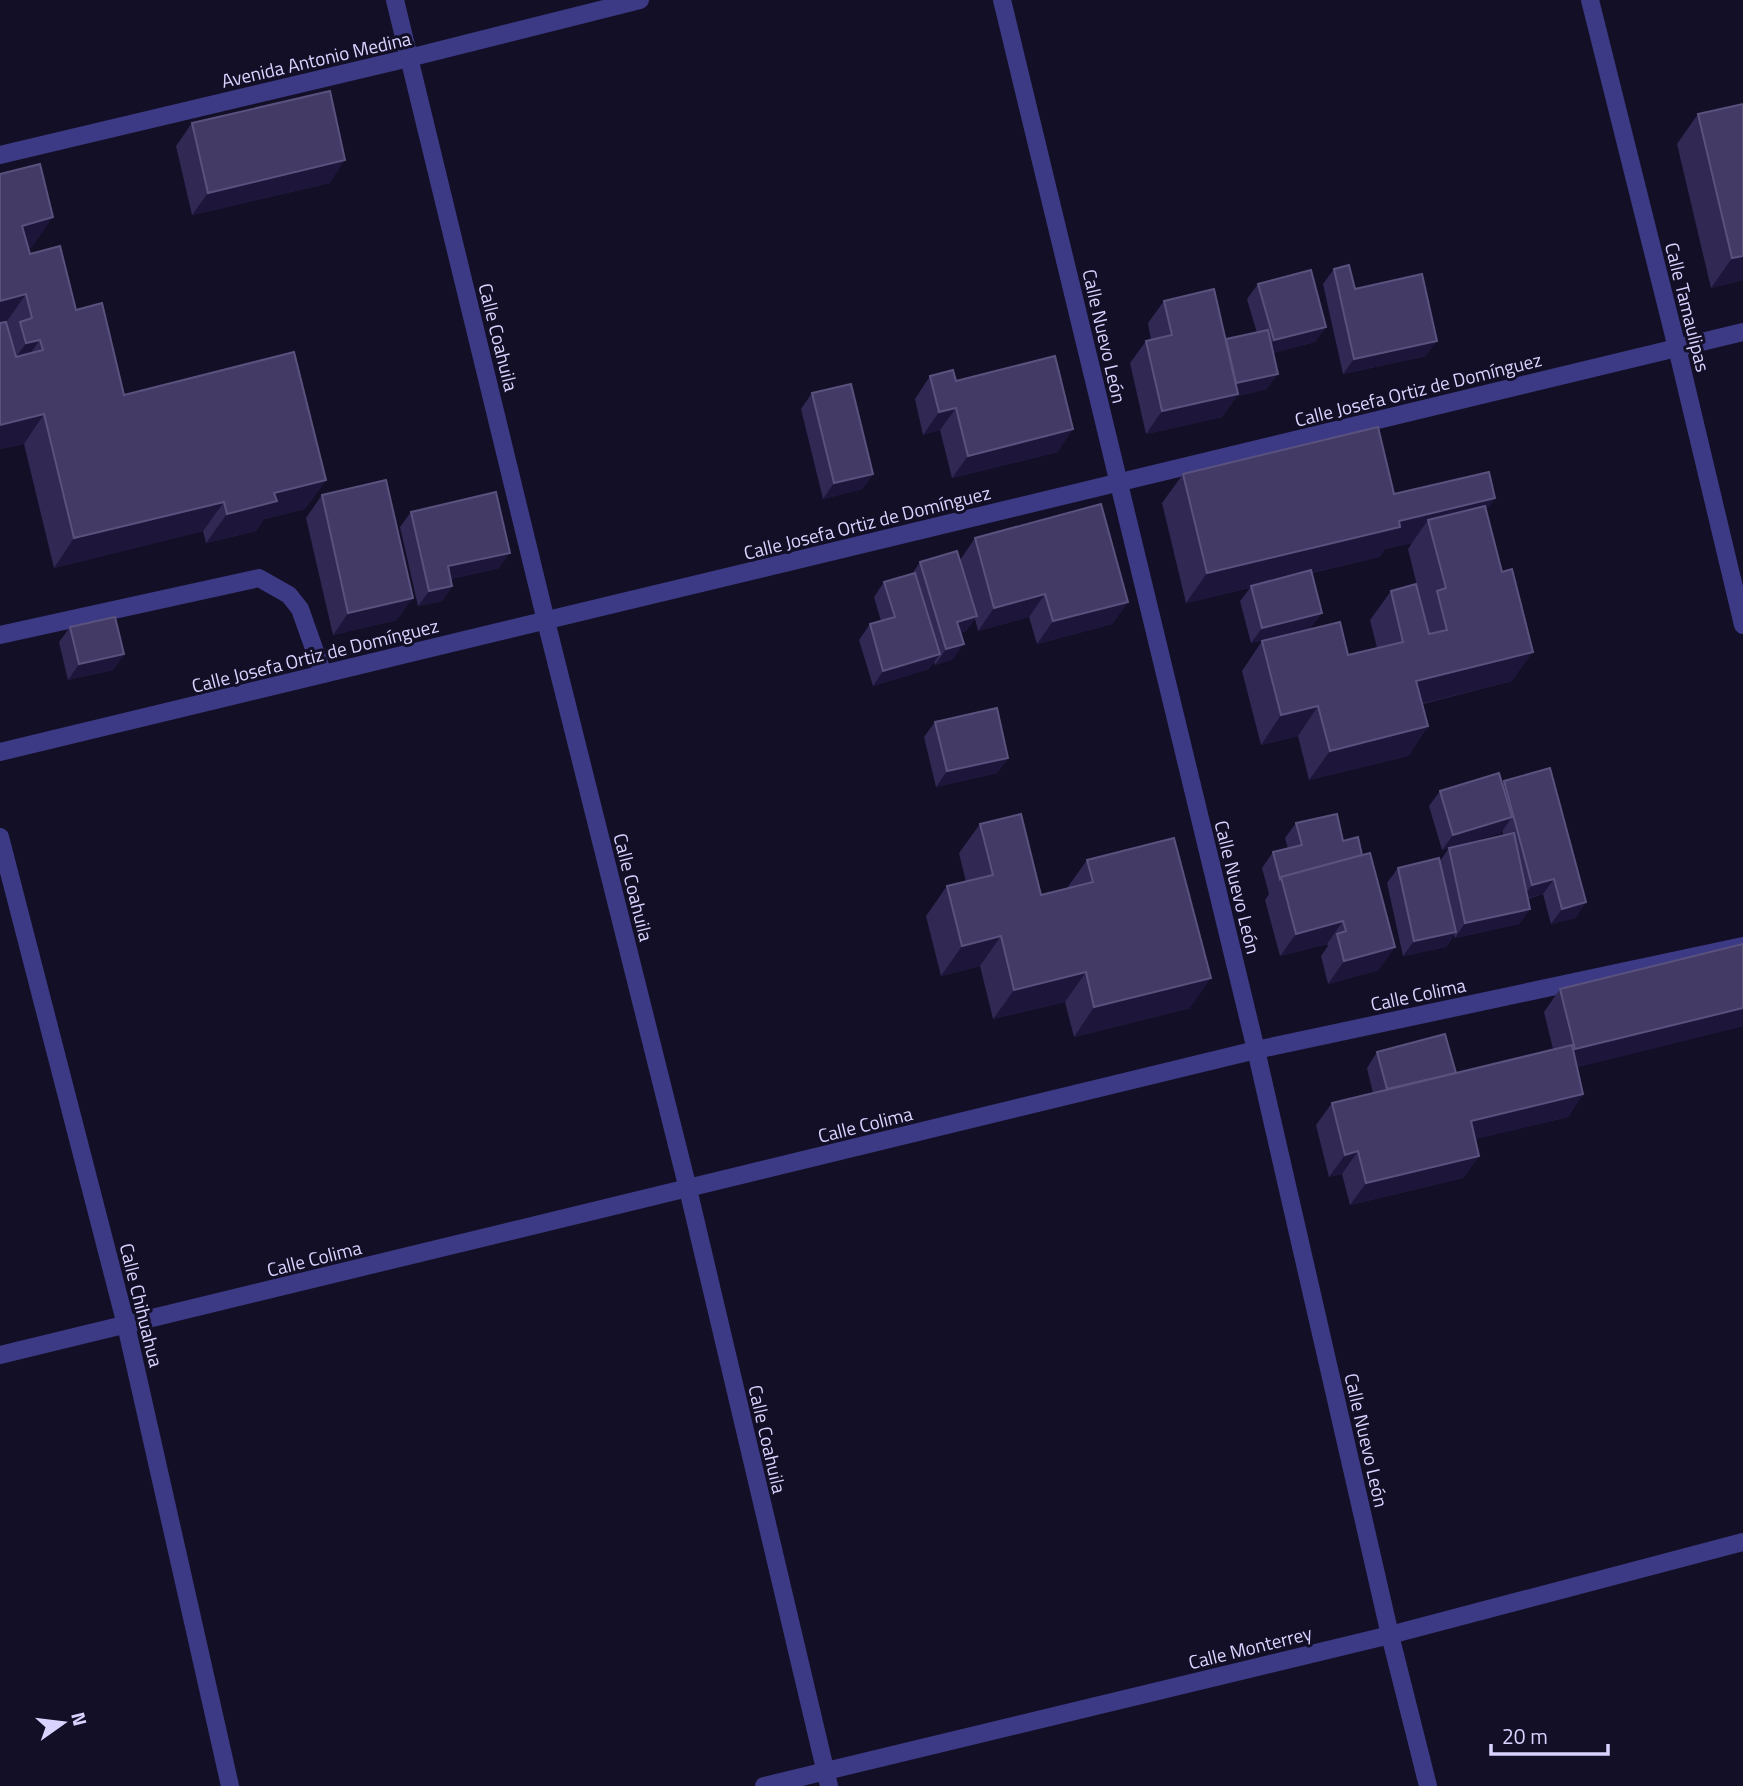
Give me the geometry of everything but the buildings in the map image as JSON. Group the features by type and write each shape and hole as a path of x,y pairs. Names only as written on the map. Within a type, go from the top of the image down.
{"street":[{"name":"Calle Coahuila","path":"395,0 688,1189 827,1779"},
{"name":"Avenida Antonio Medina","path":"0,155 640,0"},
{"name":"Calle Nuevo León","path":"1003,0 1256,1050 1390,1635 1428,1786"},
{"name":"Calle Tamaulipas","path":"1590,0 1743,625"},
{"name":"Calle Josefa Ortiz de Domínguez","path":"0,752 1743,332"},
{"path":"0,635 259,578 289,595 300,610 323,674"},
{"name":"Calle Chihuahua","path":"0,837 126,1325 230,1786"},
{"name":"Calle Colima","path":"0,1355 1256,1050 1743,946"},
{"name":"Calle Monterrey","path":"764,1786 827,1779 1743,1542"}]}
